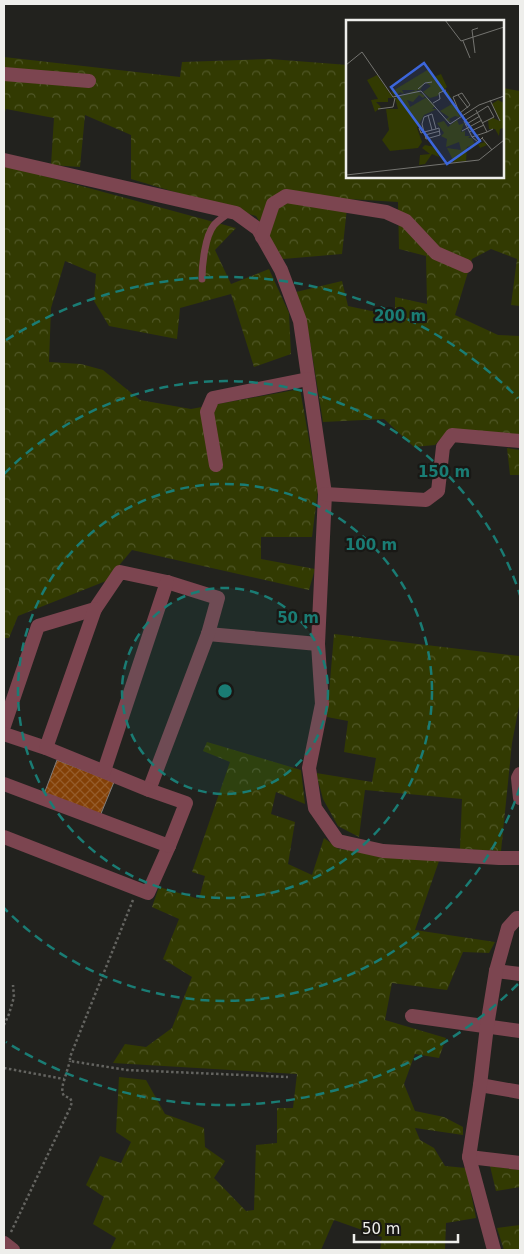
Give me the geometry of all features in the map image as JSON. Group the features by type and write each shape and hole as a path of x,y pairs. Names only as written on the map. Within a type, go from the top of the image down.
{"street":[{"path":"4,74 89,81"},
{"path":"4,160 236,213 258,230 281,270 300,322 325,494 318,644 322,704 308,768 315,808 338,841 383,851 520,858"},
{"path":"262,237 273,204 286,196 386,212 406,221 436,253 466,266"},
{"path":"216,465 207,412 213,398 308,379"},
{"path":"325,494 426,500 438,491 443,447 452,435 520,441"},
{"path":"46,748 95,609 120,572 168,582 218,598 208,634 149,790"},
{"path":"104,771 168,582"},
{"path":"4,726 38,626 95,609"},
{"path":"208,634 318,644"},
{"path":"4,734 46,748 149,790 186,802 148,894 4,837"},
{"path":"520,774 518,778 520,798"},
{"path":"4,784 169,846"},
{"path":"494,1250 469,1157 496,971 508,928 517,918 520,918"},
{"path":"496,971 520,974"},
{"path":"412,1016 520,1031"},
{"path":"480,1086 520,1092"},
{"path":"469,1157 520,1163"}],"lane":[{"path":"202,279 208,237 214,224 230,212"}],"path":[{"path":"7,1246 70,1108 72,1102 70,1098 64,1096 62,1092 70,1057 137,889"},
{"path":"4,1025 14,997 13,985"},
{"path":"70,1060 127,1070 288,1077"},
{"path":"4,1068 64,1079"}],"green space":[{"path":"4,57 180,77 182,62 270,59 346,65 346,178 504,178 504,88 520,91 520,306 511,305 517,259 491,249 472,259 455,315 498,335 520,336 520,438 446,433 435,445 414,447 384,419 323,422 309,335 296,292 342,281 348,306 395,316 395,297 427,304 426,256 399,249 398,202 348,199 342,254 283,259 256,216 131,179 131,135 85,115 80,167 51,165 54,118 6,109 4,115"},
{"path":"4,165 236,228 215,250 231,284 269,269 289,313 291,354 254,367 231,294 180,308 177,339 109,326 94,301 96,274 65,261 51,308 49,362 81,364 103,370 140,400 191,409 300,389 318,490 312,537 261,537 261,559 315,569 309,590 132,550 106,581 18,616 9,638 4,638"},
{"path":"507,448 520,450 520,475 510,475"},
{"path":"520,627 520,701 512,743 501,851 460,849 462,799 365,790 359,837 338,826 323,799 316,773 372,782 376,758 344,752 348,721 327,717 334,634 519,656"},
{"path":"207,742 301,770 305,804 276,792 271,814 295,822 288,864 312,875 324,838 339,849 439,861 415,930 495,942 489,953 463,952 447,990 392,983 385,1020 446,1038 439,1058 415,1054 404,1084 415,1111 444,1117 463,1127 463,1135 415,1128 420,1140 434,1148 445,1166 466,1168 476,1218 446,1223 445,1250 380,1250 382,1237 334,1220 321,1250 110,1250 116,1238 93,1224 104,1197 86,1185 100,1156 121,1163 131,1142 116,1132 119,1077 146,1080 165,1114 204,1128 205,1147 225,1161 214,1178 246,1211 254,1210 256,1145 277,1143 277,1108 293,1108 297,1074 113,1063 125,1044 146,1047 172,1028 192,977 163,959 179,919 152,907 159,887 199,899 205,876 192,872 230,762 203,751"},
{"path":"490,1166 520,1170 520,1187 496,1191"},
{"path":"520,1225 520,1250 504,1250 497,1228"}],"building":[{"path":"57,760 114,782 100,816 44,794"}]}
